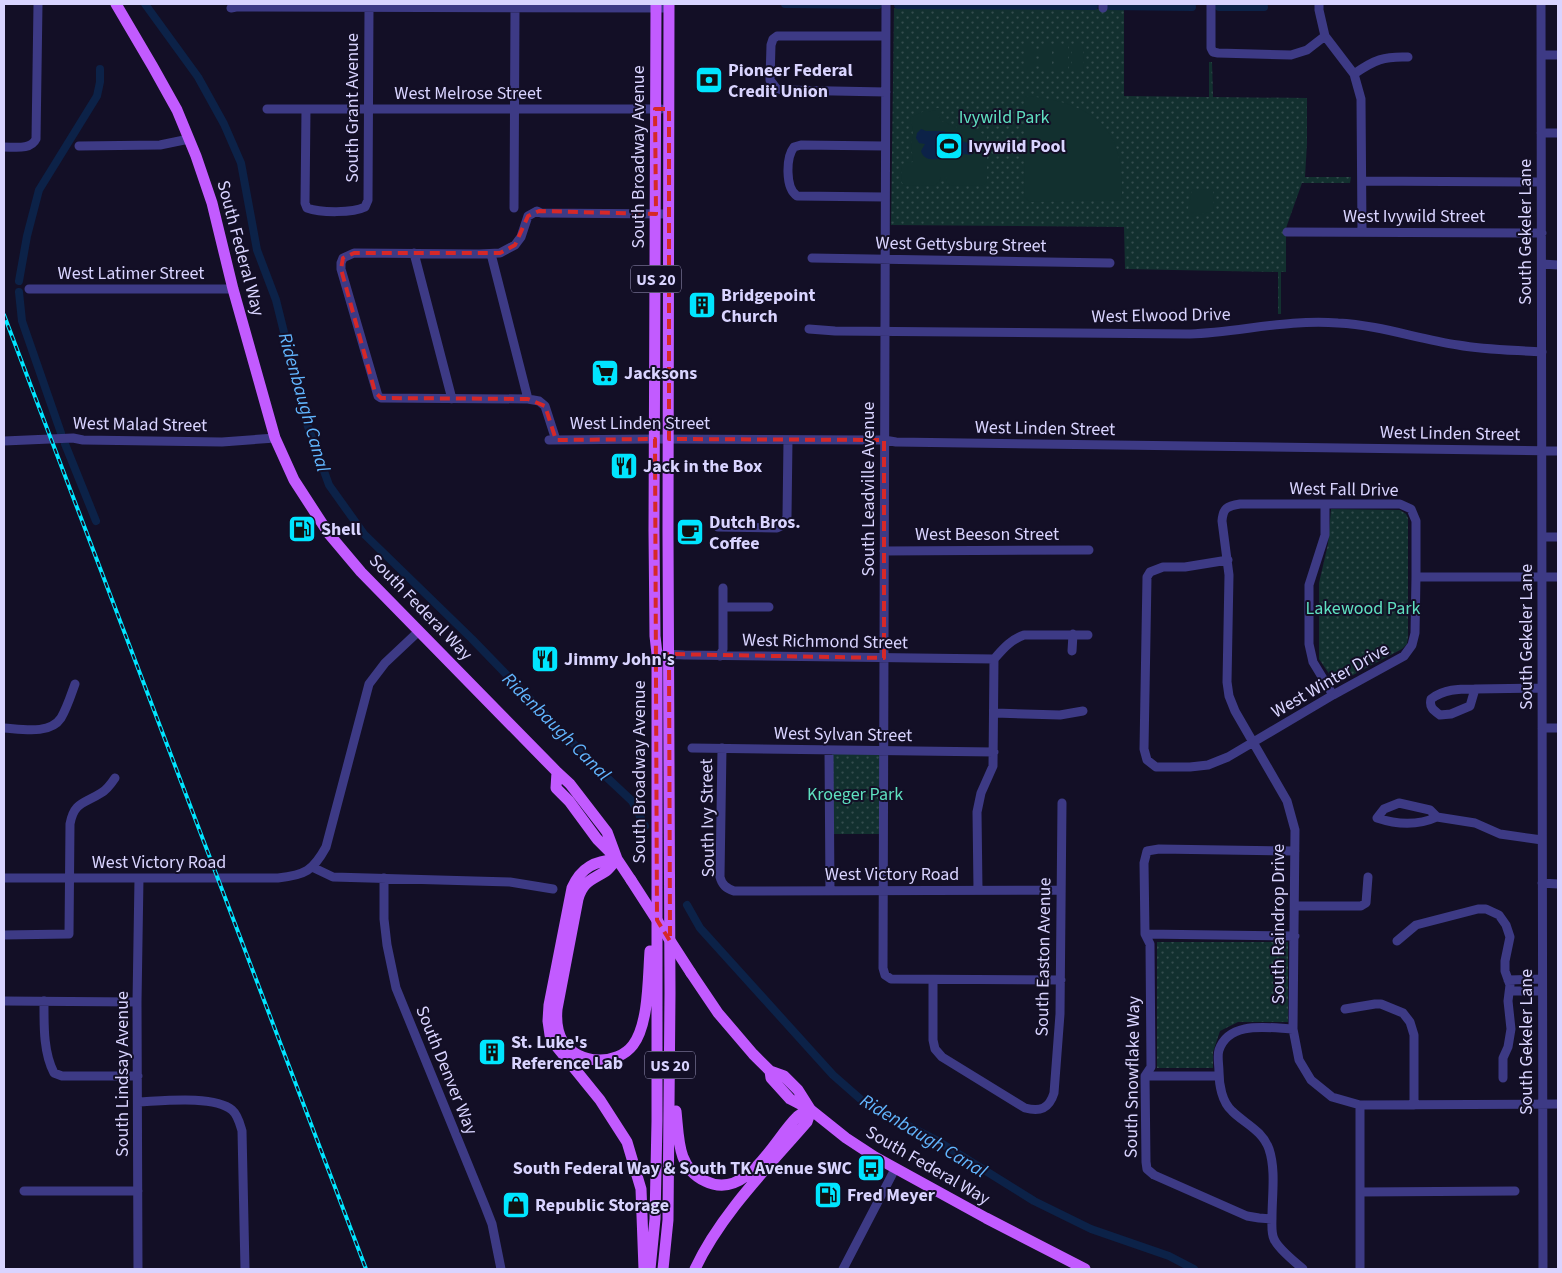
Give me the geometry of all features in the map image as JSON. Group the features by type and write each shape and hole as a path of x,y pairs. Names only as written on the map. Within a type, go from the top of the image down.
{"main road":[{"name":"South Federal Way","path":"116,4 153,67 189,139 212,203 233,289 276,438 294,480 329,534 361,572 570,784 607,832 617,859 718,1013 770,1071 784,1076 798,1090 811,1110 849,1140 895,1169 1085,1269"},
{"name":"South Broadway Avenue","path":"650,1269 655,1219 656,6"},
{"name":"South Broadway Avenue","path":"663,1269 668,1220 670,1066 668,538 669,6"},
{"path":"617,859 608,870 594,877 580,891 557,1009 556,1021 563,1042 570,1050 581,1056 593,1060 606,1060 617,1057 627,1052 638,1037 645,1012 656,884"},
{"path":"617,859 601,860 592,864 578,877 572,888 552,988 548,1021 550,1035 557,1047 600,1100 627,1142 641,1189 644,1269"},
{"path":"670,1066 674,1088 679,1147 685,1164 695,1175 706,1182 720,1185 734,1183 747,1176 799,1115 811,1110"},
{"path":"696,1269 708,1244 724,1221 807,1122 811,1110"}],"street":[{"path":"4,146 28,146 33,144 36,139 38,4"},
{"name":"South Leadville Avenue","path":"886,4 883,968 885,975 891,979 933,980"},
{"path":"1211,4 1211,48 1213,52 1223,54 1292,55 1307,50 1326,36"},
{"path":"1319,4 1326,36 1354,74 1362,100 1362,232"},
{"name":"South Gekeler Lane","path":"1541,4 1543,1269"},
{"path":"231,8 669,6"},
{"name":"South Grant Avenue","path":"306,109 305,203 307,208 314,210 352,211 365,207 368,200 369,8"},
{"path":"514,208 515,8"},
{"path":"886,36 781,35 777,36 772,42 770,62 770,80 776,88 782,90 886,92"},
{"path":"1541,54 1558,55"},
{"path":"1354,74 1378,59 1408,57"},
{"name":"West Melrose Street","path":"267,109 669,108"},
{"path":"1541,133 1558,133"},
{"path":"79,146 160,146 189,139"},
{"path":"885,197 801,196 794,194 788,183 789,155 794,147 801,145 886,146"},
{"path":"1362,181 1541,182"},
{"path":"491,254 528,399 381,398 378,396 341,269 343,258 354,253 500,253 515,245 521,237 528,216 538,211 542,213 670,214"},
{"name":"West Ivywild Street","path":"1287,232 1542,233"},
{"path":"414,253 452,399"},
{"name":"West Gettysburg Street","path":"812,258 1110,263"},
{"path":"1542,264 1558,265"},
{"name":"West Latimer Street","path":"29,289 233,289"},
{"name":"West Elwood Drive","path":"809,329 1190,334 1278,324 1337,322 1373,326 1457,345 1542,352"},
{"name":"West Linden Street","path":"528,399 539,401 545,406 553,440 884,440 896,442 1558,451"},
{"name":"West Malad Street","path":"4,441 73,438 93,441 222,442 276,438"},
{"path":"718,527 777,528 785,524 787,516 788,440"},
{"path":"1325,504 1325,535 1309,585 1309,644 1313,662 1333,696"},
{"name":"West Fall Drive","path":"1228,560 1222,513 1232,505 1400,504 1411,509 1416,521 1416,577"},
{"path":"1542,537 1558,537"},
{"name":"West Beeson Street","path":"884,551 1090,550"},
{"name":"South Raindrop Drive","path":"1228,560 1227,682 1229,696 1235,711 1287,801 1295,830 1293,1029 1299,1060 1310,1080 1332,1097 1360,1105 1558,1104"},
{"name":"West Winter Drive","path":"1228,560 1185,567 1163,567 1150,572 1147,577 1144,749 1147,760 1156,766 1190,767 1208,765 1228,758 1404,656 1412,645 1414,633 1416,577"},
{"path":"1416,577 1558,578"},
{"path":"720,656 723,649 723,588"},
{"path":"723,607 769,607"},
{"path":"419,631 385,663 368,684 326,847 318,862 312,868 333,878 510,882 553,889"},
{"path":"1072,651 1073,634"},
{"path":"978,890 977,812 981,793 993,766 994,752 994,659 1007,644 1024,635 1088,634"},
{"name":"West Richmond Street","path":"656,654 994,659"},
{"path":"4,728 46,729 55,725 61,718 75,684"},
{"path":"1475,689 1470,706 1451,714 1440,715 1432,709 1430,704 1430,698 1438,693 1449,690 1475,689 1542,688"},
{"path":"995,713 1060,715 1083,711"},
{"path":"1542,728 1558,728"},
{"name":"West Sylvan Street","path":"692,748 994,752"},
{"name":"South Ivy Street","path":"722,748 720,877 724,886"},
{"path":"830,750 830,891"},
{"path":"4,935 69,934 71,815 75,808 101,793 115,778"},
{"name":"South Easton Avenue","path":"933,980 933,1040 935,1049 942,1057 1025,1108 1044,1109 1052,1101 1054,1093 1060,1014 1062,803"},
{"path":"1437,817 1430,810 1399,803 1384,809 1378,818 1395,824 1424,823 1437,817 1475,823 1500,834 1542,840"},
{"name":"South Snowflake Way","path":"1272,1218 1248,1216 1154,1175 1147,1170 1145,1076 1151,1067 1150,944 1145,934 1144,863 1147,851 1159,849 1295,851"},
{"name":"West Victory Road","path":"4,878 278,878 296,876 312,868"},
{"path":"1295,906 1362,906 1366,903 1368,897 1368,877"},
{"name":"South Lindsay Avenue","path":"138,1269 139,1102 137,1002 139,878"},
{"name":"South Denver Way","path":"384,878 384,919 396,988 492,1224 502,1269"},
{"path":"1542,883 1558,884"},
{"name":"West Victory Road","path":"724,886 734,891 1061,890"},
{"path":"1397,941 1416,925 1478,909 1486,908 1503,919 1508,930 1509,942 1505,962 1510,991 1508,1001 1511,1029 1508,1047 1503,1058 1503,1078"},
{"path":"1145,934 1295,936"},
{"path":"1508,980 1542,979"},
{"path":"933,980 1061,980"},
{"path":"1510,991 1542,991"},
{"path":"4,1001 137,1002"},
{"path":"44,1001 44,1032 49,1064 54,1073 62,1076 138,1076"},
{"path":"1345,1009 1381,1004 1403,1014 1410,1022 1414,1035 1414,1105"},
{"path":"1293,1029 1246,1028 1235,1031 1226,1038 1219,1051 1219,1076 1225,1101 1232,1111 1252,1126 1268,1146 1273,1171 1272,1218 1274,1239 1303,1269"},
{"path":"1145,1076 1219,1076"},
{"path":"139,1102 210,1100 233,1110 239,1119 242,1131 245,1269"},
{"path":"1360,1105 1360,1269"},
{"path":"843,1269 895,1169"},
{"path":"24,1191 138,1191"},
{"path":"1360,1192 1515,1191"}],"highlighted area":[{"path":"655,109 669,109 669,439 884,440 884,658 669,654 670,941 657,920 655,439 556,440 545,406 528,399 381,398 375,392 341,269 343,258 354,253 500,253 515,245 528,216 539,211 656,214"}],"green space":[{"name":"Ivywild Park","path":"894,8 1124,9 1124,96 1209,97 1209,62 1212,62 1213,97 1307,98 1305,177 1351,177 1350,183 1302,183 1286,228 1286,272 1281,272 1281,314 1278,314 1278,272 1125,269 1124,227 891,225"},
{"path":"1024,45 1036,45 1036,71 1024,71"},
{"path":"1040,45 1052,45 1052,71 1040,71"},
{"path":"1056,45 1068,45 1068,71 1056,71"},
{"path":"1072,45 1083,45 1084,71 1072,71"},
{"path":"1025,96 1051,99 1076,107 1098,121 1107,131 1117,149 1121,171 1122,200 1029,202 1024,196"},
{"name":"Ivywild Pool","path":"936,108 942,108 941,114 938,115 941,121 956,128 960,119 977,125 975,130 987,136 987,181 984,185 951,186 947,183 946,177 941,177 935,185 906,186 902,183 901,167 905,163 913,162 911,143 913,134 910,118 928,109 929,112 936,110"},
{"path":"1213,189 1214,211 1190,217 1187,214 1192,190"},
{"name":"Lakewood Park","path":"1331,509 1400,510 1408,518 1407,644 1402,649 1336,684 1319,659 1319,583 1328,544"},
{"name":"Kroeger Park","path":"832,753 880,753 879,834 831,834"},
{"path":"1157,942 1288,942 1288,1022 1238,1022 1220,1031 1213,1052 1213,1068 1157,1068"}],"water":[{"path":"921,129 926,131 944,131 954,139 955,142 946,157 928,159 923,155 921,151 925,144 919,143 916,138 917,133"},
{"path":"961,141 972,144 975,150 971,155 964,154 960,158 956,158 952,155 952,151 959,146"}],"waterway":[{"name":"Ridenbaugh Canal","path":"145,4 198,77 224,124 241,163 257,250 276,300 306,421 329,485 364,534 472,639 600,771 632,801 645,826"},
{"path":"785,4 878,5"},
{"path":"898,5 1094,6"},
{"path":"1110,6 1192,7"},
{"path":"1219,7 1264,7"},
{"path":"19,281 27,236 39,190 97,96 100,69"},
{"path":"19,292 22,321 61,433"},
{"path":"65,444 96,521"},
{"name":"Ridenbaugh Canal","path":"687,905 700,928 833,1075 866,1104 936,1140 1034,1201 1091,1229 1169,1256 1194,1269"}],"railway":[{"path":"4,315 366,1269"}],"place":[{"name":"Pioneer Federal Credit Union","path":"709,80"},
{"name":"Ivywild Pool","path":"949,146"},
{"name":"Bridgepoint Church","path":"702,305"},
{"name":"Jacksons","path":"605,373"},
{"name":"Jack in the Box","path":"624,466"},
{"name":"Shell","path":"302,529"},
{"name":"Dutch Bros. Coffee","path":"690,532"},
{"name":"Jimmy John's","path":"545,659"},
{"name":"St. Luke's Reference Lab","path":"492,1052"},
{"name":"South Federal Way & South TK Avenue SWC","path":"871,1168"},
{"name":"Fred Meyer","path":"828,1195"},
{"name":"Republic Storage","path":"516,1205"}]}
